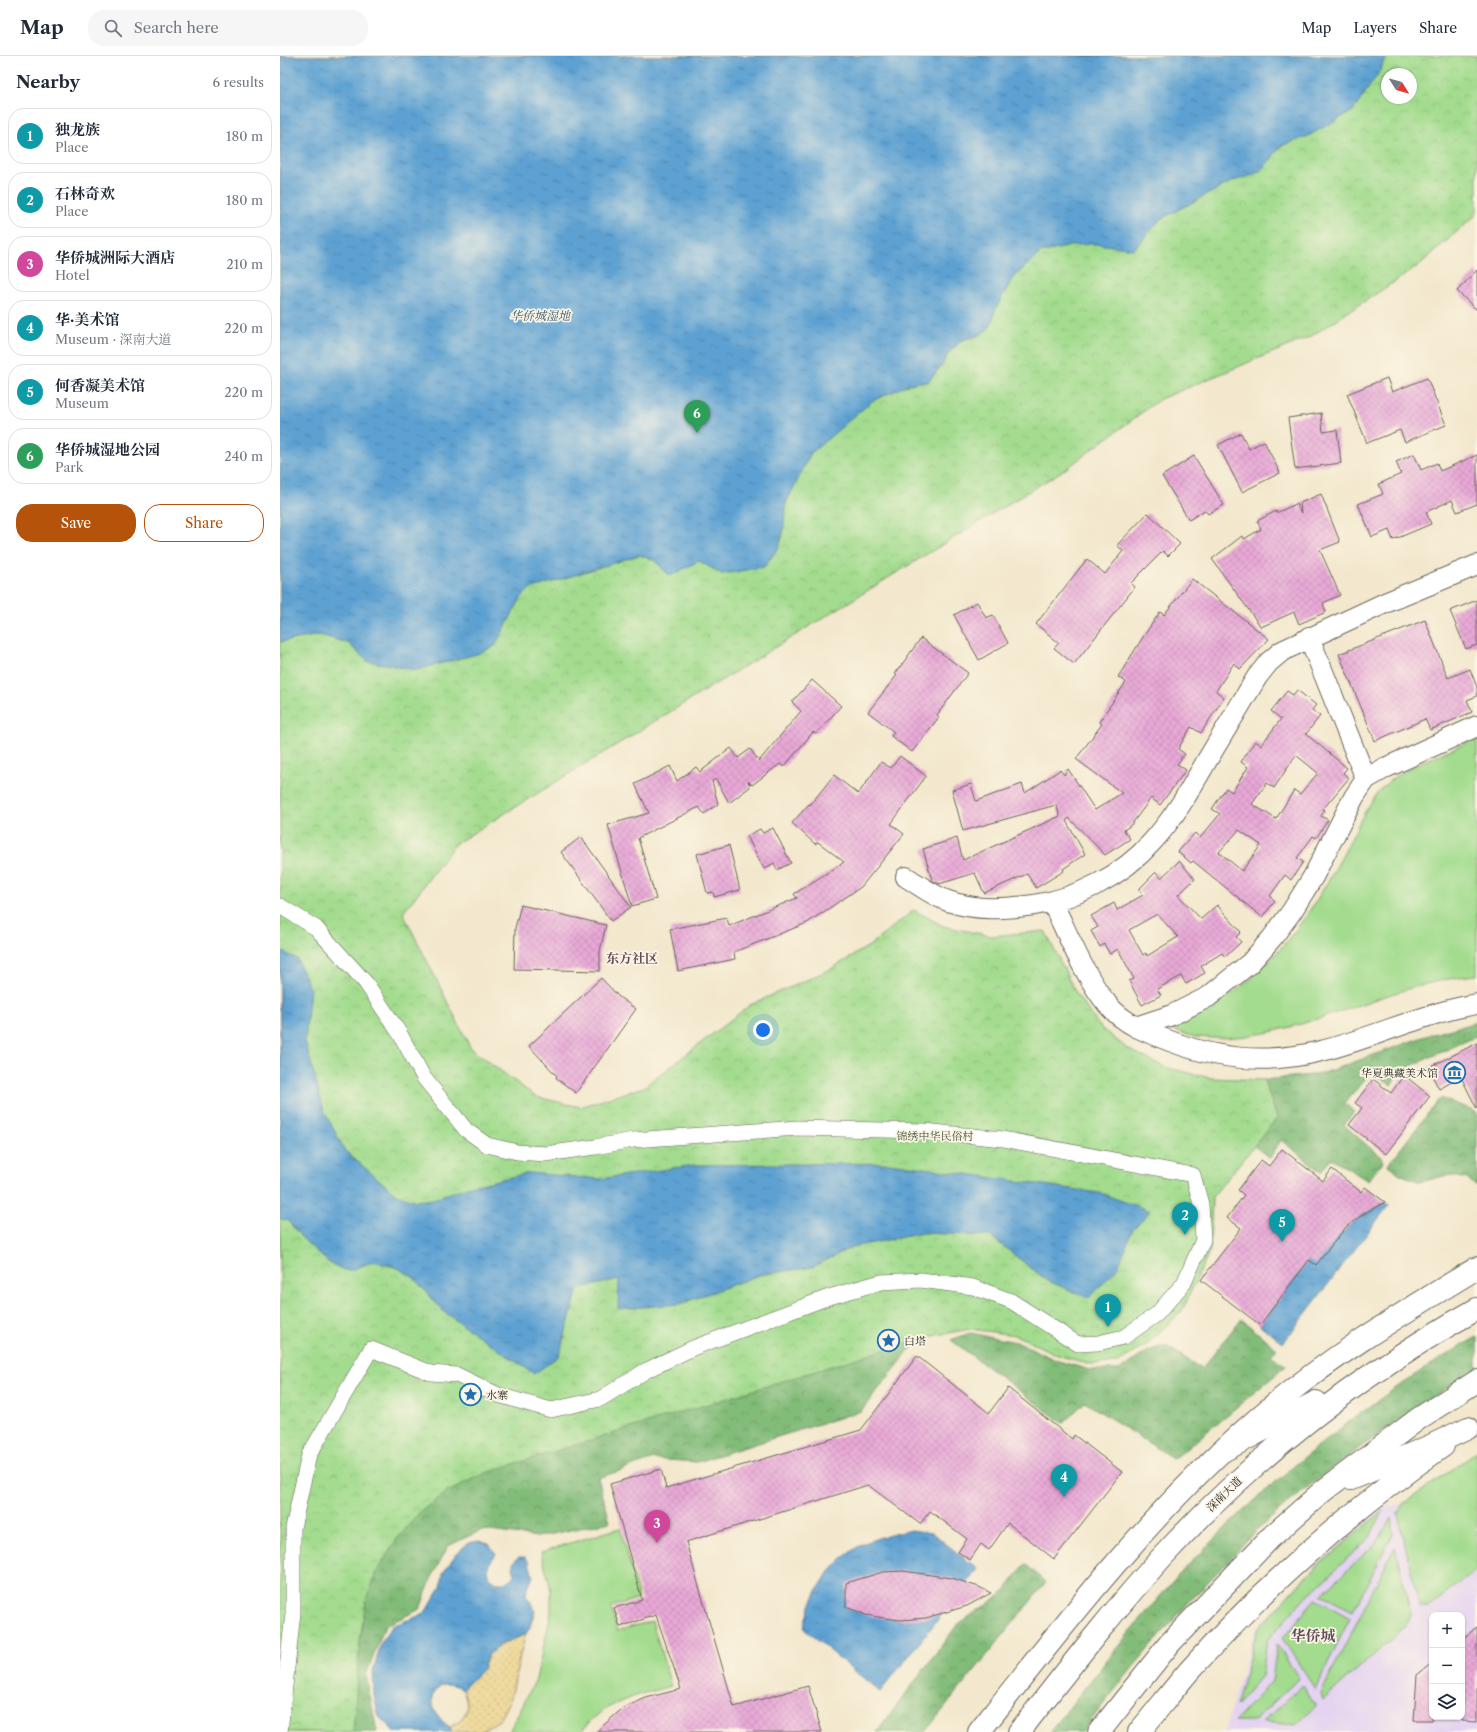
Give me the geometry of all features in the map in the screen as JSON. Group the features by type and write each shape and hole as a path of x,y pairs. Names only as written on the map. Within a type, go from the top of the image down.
{"main road":[{"path":"979,1732 1094,1588 1136,1539 1221,1452 1256,1419 1329,1363 1477,1268"},
{"name":"深南大道","path":"1019,1732 1097,1633 1169,1550 1213,1504 1264,1457 1313,1415 1357,1383 1477,1309"},
{"path":"1099,1732 1170,1643 1270,1538 1322,1491 1418,1419 1477,1381"},
{"path":"1221,1452 1301,1409 1357,1383"},
{"path":"1322,1491 1428,1447 1473,1426"},
{"path":"1139,1732 1189,1671 1249,1608 1299,1561 1371,1499 1473,1426"}],"street":[{"path":"906,878 946,901 978,908 1012,908 1052,902 1084,891 1111,876 1134,860 1152,843 1185,798 1258,677 1269,662 1282,651 1310,637 1477,565"},
{"path":"1310,637 1366,779"},
{"path":"1136,1027 1172,1015 1208,997 1250,963 1272,938 1292,911 1313,877 1354,797 1366,779 1385,768 1477,726"},
{"path":"1052,902 1096,990 1120,1018 1136,1027 1178,1044 1205,1052 1235,1058 1286,1058 1321,1051 1445,1011 1477,1004"},
{"path":"280,906 316,928 366,983 400,1034 424,1078 466,1130 487,1145 517,1152 546,1154 633,1140 798,1128 924,1130 1003,1139 1193,1175 1201,1204 1203,1240 1184,1283 1157,1314 1124,1337 1098,1343 1078,1344 1010,1301 973,1287 921,1280 881,1282 829,1297 693,1348 647,1370 600,1399 551,1410 498,1395 457,1375 431,1373 371,1349 309,1455 293,1528 294,1613 280,1732"}],"shaded area":[{"path":"1477,1452 1477,1732 1222,1732 1225,1729 1255,1630 1305,1576 1382,1508 1403,1504"}],"green space":[{"name":"锦绣中华民俗村","path":"280,56 1477,56 1477,214 1417,267 1310,337 1160,399 1067,468 455,844 403,913 471,1049 536,1097 580,1107 644,1087 750,1005 831,969 872,944 914,910 943,926 991,936 1045,931 1078,997 1102,1029 1128,1049 1164,1067 1210,1078 1264,1080 1277,1118 1212,1197 1210,1250 1182,1311 1145,1346 1117,1363 1091,1364 1060,1356 1015,1335 970,1329 922,1338 488,1472 445,1493 419,1513 397,1539 378,1569 366,1601 360,1640 353,1732 280,1732"},
{"path":"1477,738 1477,975 1441,980 1406,989 1302,1024 1266,1033 1231,1038 1195,1037 1166,1027 1212,1007 1237,989 1272,958 1302,922 1339,862 1371,802 1385,785 1404,771"},
{"path":"1477,1022 1477,1036 1402,1070 1391,1085 1371,1072 1345,1103 1354,1112 1344,1125 1384,1160 1368,1181 1331,1158 1321,1172 1281,1140 1270,1158 1254,1146 1277,1118 1264,1080 1321,1074 1426,1036"},
{"path":"1440,1098 1470,1109 1477,1114 1477,1186 1467,1179 1448,1175 1420,1182 1400,1174 1388,1165"},
{"path":"280,1225 285,1226 326,1268 344,1276 368,1274 395,1281 425,1294 442,1314 534,1377 561,1358 580,1291 616,1282 616,1312 681,1307 759,1277 813,1269 853,1250 923,1236 989,1239 1046,1284 1090,1300 1119,1270 1158,1281 1183,1237 1207,1252 1180,1310 1144,1344 1117,1360 1092,1362 1061,1353 1016,1332 970,1326 921,1336 861,1411 697,1462 654,1459 598,1478 610,1522 537,1537 482,1530 448,1546 432,1577 420,1609 385,1626 366,1675 377,1732 283,1732 312,1581 338,1577 364,1454 393,1463 409,1331 340,1322 356,1349 304,1442 280,1425 280,1370 282,1369 311,1388 331,1361 291,1330 315,1285 280,1258"},
{"path":"1241,1319 1277,1349 1271,1355 1286,1366 1174,1459 1085,1402 1063,1423 951,1340 970,1333 1016,1342 1058,1361 1090,1370 1120,1370 1148,1351 1165,1345 1202,1369"},
{"path":"1477,1337 1477,1368 1340,1462 1313,1482 1263,1525 1170,1624 1116,1688 1082,1732 1050,1732 1126,1636 1174,1580 1242,1513 1338,1430 1407,1381"},
{"path":"1477,1452 1477,1569 1428,1608 1419,1606 1398,1514 1403,1504"},
{"path":"1383,1510 1370,1537 1305,1598 1267,1640 1262,1676 1236,1706 1257,1630 1305,1577"},
{"path":"1391,1518 1393,1534 1353,1611 1321,1595 1378,1541"},
{"path":"620,1528 639,1598 611,1607 617,1631 652,1621 671,1686 622,1701 610,1707 599,1713 581,1732 509,1732 536,1679 551,1614 551,1590 541,1552"},
{"path":"1395,1547 1411,1614 1406,1626 1323,1700 1321,1693"},
{"path":"1025,1564 1046,1582 925,1732 877,1732 957,1625 1003,1593"},
{"path":"1316,1599 1350,1618 1315,1689 1282,1638"},
{"path":"1277,1645 1299,1678 1254,1721 1235,1721 1272,1681"},
{"path":"1303,1685 1316,1706 1296,1725 1262,1722"}],"sand":[{"path":"526,1634 511,1698 499,1720 481,1732 452,1732 450,1727 461,1719 466,1711 467,1707 463,1689 483,1669 488,1655 500,1644"}],"water":[{"name":"华侨城湿地","path":"280,56 1386,56 1380,71 1353,111 1308,136 1281,146 1263,169 1253,175 1233,181 1161,219 1134,249 1098,244 1075,245 1040,253 1012,279 995,310 991,326 980,335 962,340 948,354 942,365 928,382 917,382 905,386 872,401 811,453 786,503 783,534 779,547 764,567 722,574 699,561 670,576 654,560 639,555 530,589 521,598 495,646 477,654 416,670 367,661 348,643 320,635 280,642"},
{"path":"280,950 297,959 310,989 305,1041 324,1111 345,1151 396,1194 416,1201 433,1199 467,1187 529,1173 600,1179 695,1165 889,1163 1100,1193 1150,1211 1133,1229 1118,1267 1089,1298 1048,1281 990,1236 923,1233 852,1247 813,1267 759,1275 680,1304 618,1309 619,1279 578,1289 559,1356 534,1374 444,1312 413,1277 398,1268 373,1261 352,1270 344,1270 328,1262 304,1240 287,1220 280,1219"},
{"path":"1385,1202 1389,1205 1283,1343 1260,1325 1309,1260 1339,1236 1356,1219"},
{"path":"911,1530 932,1533 978,1569 880,1692 804,1629 806,1617 816,1593 823,1581 840,1560 867,1542"},
{"path":"479,1541 489,1544 496,1554 488,1566 488,1576 496,1583 506,1583 514,1575 513,1563 518,1557 525,1557 529,1562 533,1577 527,1588 526,1596 532,1602 535,1611 530,1627 526,1634 500,1645 488,1655 483,1669 463,1689 452,1685 444,1685 437,1688 434,1694 433,1702 435,1711 450,1727 452,1732 395,1732 379,1717 374,1696 373,1671 381,1643 392,1626 424,1614 441,1587 443,1573 456,1554 468,1543"}],"building":[{"path":"1477,270 1477,310 1457,291"},
{"path":"1387,378 1392,392 1427,378 1446,425 1405,442 1400,430 1367,443 1347,394"},
{"path":"1321,413 1323,432 1337,430 1341,463 1295,469 1288,418"},
{"path":"1241,433 1249,449 1264,441 1280,473 1242,492 1218,445"},
{"path":"1414,454 1421,470 1437,463 1440,471 1477,455 1477,504 1457,512 1452,500 1426,512 1431,524 1393,540 1389,530 1372,537 1358,504 1383,494 1379,484 1401,474 1396,462"},
{"path":"1194,456 1224,505 1208,514 1205,510 1189,520 1162,476"},
{"path":"1321,494 1340,542 1320,550 1340,595 1323,603 1326,612 1299,624 1294,612 1261,627 1212,559 1242,536 1244,539 1261,529 1257,521 1276,511 1276,513 1296,504 1301,513 1300,503"},
{"path":"1148,513 1180,544 1168,556 1163,551 1131,583 1135,587 1074,664 1054,648 1059,643 1036,624 1087,559 1105,574 1123,551 1117,545"},
{"path":"1192,579 1269,639 1240,669 1234,663 1216,691 1224,697 1201,733 1191,727 1178,749 1185,754 1177,764 1186,770 1160,805 1151,798 1131,825 1124,830 1130,839 1105,855 1069,818 1066,821 1085,854 1063,869 1064,871 1036,888 1027,874 984,893 975,873 939,884 932,880 923,849 957,838 963,860 1060,816 1056,805 963,831 952,790 971,784 976,801 1022,784 1025,793 1060,770 1064,775 1068,769 1095,810 1122,793 1076,759 1102,724 1099,722 1126,682 1118,677 1143,637 1160,612 1164,615"},
{"path":"1477,600 1477,645 1466,649 1450,611"},
{"path":"977,602 986,618 993,615 1008,643 979,660 954,615"},
{"path":"1425,620 1448,678 1470,669 1477,687 1477,696 1467,700 1472,712 1430,730 1425,719 1375,741 1339,654"},
{"path":"921,638 968,673 937,715 939,717 912,752 891,736 894,732 868,712 897,675 895,674"},
{"path":"812,680 841,706 816,734 813,732 784,767 780,764 752,785 748,781 750,787 729,803 716,779 712,781 718,804 704,814 699,807 638,838 656,899 632,906 608,825 649,813 635,784 670,766 677,781 696,767 700,772 731,748 738,758 750,749 759,761 801,711 792,702"},
{"path":"1297,690 1316,705 1312,710 1320,716 1306,734 1347,768 1343,773 1349,778 1323,809 1325,810 1321,816 1328,820 1316,838 1313,836 1297,858 1303,862 1291,880 1285,875 1270,896 1275,901 1262,917 1193,861 1191,863 1178,852 1195,833 1200,838 1220,814 1212,809 1226,788 1232,792 1248,767 1241,762 1255,741 1261,745 1281,719 1271,711 1287,691 1293,695","holes":["1296,755 1318,773 1300,794 1294,790 1276,819 1252,804 1267,783 1274,788","1239,830 1261,845 1242,871 1219,852"]},
{"path":"900,756 926,776 891,824 904,834 861,887 807,923 734,952 735,959 678,971 670,929 727,918 729,926 797,898 794,894 844,862 818,842 815,844 792,823 809,804 810,805 834,775 858,794 881,762 891,768"},
{"path":"773,828 791,863 777,870 774,863 764,869 747,836 760,829 763,833"},
{"path":"581,837 631,907 611,921 561,852"},
{"path":"729,845 740,890 714,897 713,892 707,893 697,854"},
{"path":"1179,861 1195,879 1178,895 1201,919 1217,905 1241,932 1236,937 1241,942 1225,957 1222,953 1201,966 1205,973 1186,984 1181,976 1157,989 1161,995 1142,1005 1129,981 1134,979 1118,949 1110,954 1104,944 1100,947 1091,931 1098,927 1091,916 1114,903 1117,910 1143,895 1138,890 1156,872 1161,878","holes":["1157,914 1178,937 1147,956 1146,953 1143,955 1129,930"]},
{"path":"521,905 606,925 600,951 600,971 514,969 515,928"},
{"path":"601,978 619,997 636,1009 576,1093 556,1078 557,1076 529,1046"},
{"name":"华夏典藏美术馆","path":"1477,1043 1477,1109 1461,1077 1439,1089 1428,1068"},
{"path":"1404,1075 1430,1096 1386,1154 1349,1125 1362,1108 1355,1103 1373,1079 1391,1093"},
{"path":"1282,1149 1323,1181 1332,1169 1361,1192 1365,1187 1385,1202 1365,1213 1346,1227 1316,1265 1309,1260 1260,1325 1201,1280 1241,1228 1227,1218 1244,1195 1238,1190 1261,1160 1269,1166"},
{"path":"917,1356 989,1413 1008,1388 1072,1439 1074,1435 1122,1472 1054,1559 1008,1523 989,1550 981,1544 970,1560 958,1552 967,1539 930,1511 920,1524 868,1485 686,1542 734,1707 808,1686 822,1732 596,1732 623,1708 646,1698 681,1689 656,1615 620,1627 614,1608 642,1600 610,1484 661,1469 666,1488 861,1430"},
{"path":"903,1571 952,1578 979,1587 991,1593 967,1606 926,1618 901,1620 884,1618 866,1615 846,1607 846,1583 883,1572"},
{"path":"1477,1627 1477,1722 1462,1721 1465,1720 1465,1637"},
{"path":"1429,1665 1429,1720 1414,1720 1417,1675"}],"place":[{"name":"华侨城湿地公园","path":"697,433"},
{"name":"华夏典藏美术馆","path":"1454,1073"},
{"name":"石林奇欢","path":"1185,1235"},
{"name":"何香凝美术馆","path":"1282,1242"},
{"name":"独龙族","path":"1108,1327"},
{"name":"白塔","path":"888,1341"},
{"name":"水寨","path":"471,1395"},
{"name":"华·美术馆","path":"1064,1497"},
{"name":"华侨城洲际大酒店","path":"657,1543"}],"district":[{"name":"东方社区","path":"632,958"},
{"name":"华侨城","path":"1313,1635"}]}
